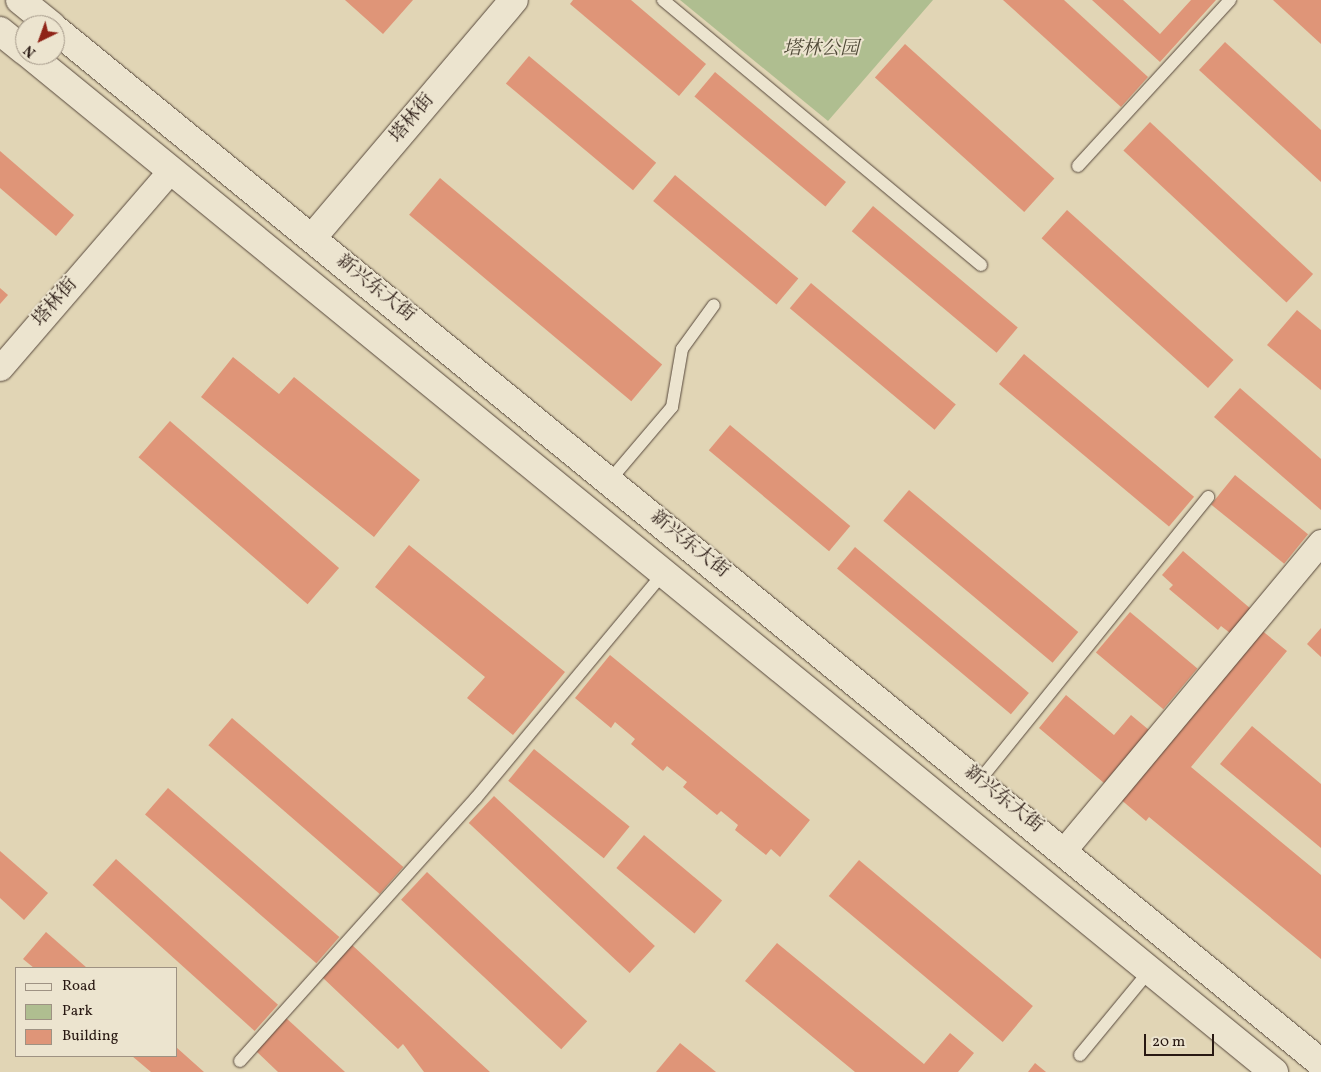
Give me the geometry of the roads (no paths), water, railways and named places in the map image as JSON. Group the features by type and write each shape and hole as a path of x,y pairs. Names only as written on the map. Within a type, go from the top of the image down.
{"main road":[{"path":"20,0 39,15"},
{"name":"塔林街","path":"312,238 514,0"},
{"path":"0,31 15,43"},
{"name":"新兴东大街","path":"65,36 1064,850 1321,1063"},
{"name":"新兴东大街","path":"42,65 1274,1072"}],"street":[{"name":"塔林街","path":"0,368 171,170"},
{"path":"1064,850 1321,542"}],"lane":[{"path":"663,0 981,265"},
{"path":"1078,166 1230,0"},
{"path":"610,480 672,407 682,349 714,305"},
{"path":"979,781 1208,497"},
{"path":"240,1061 476,798 664,572"},
{"path":"1080,1055 1150,970"}],"park label":[{"name":"塔林公园","path":"821,50"}]}
